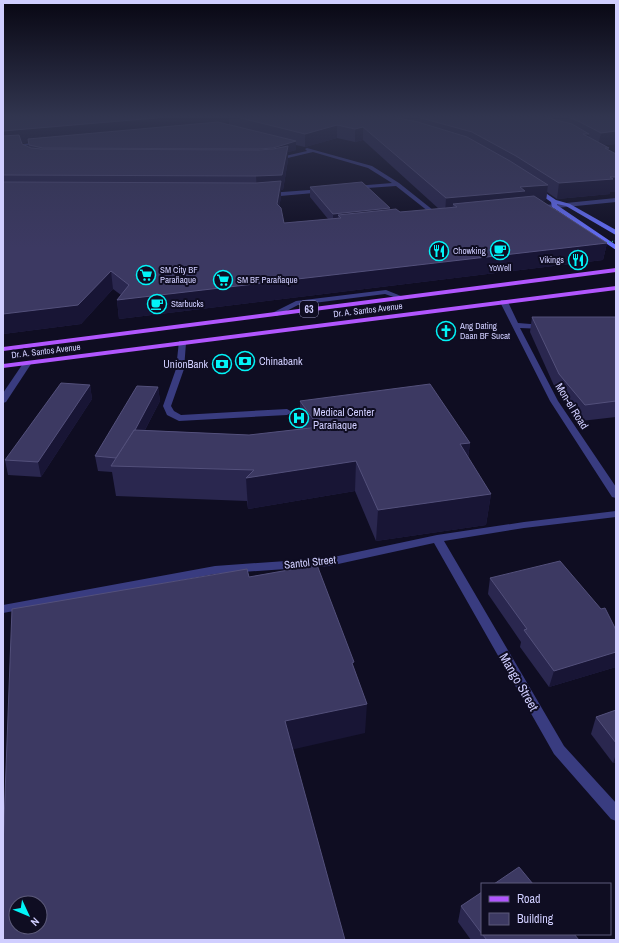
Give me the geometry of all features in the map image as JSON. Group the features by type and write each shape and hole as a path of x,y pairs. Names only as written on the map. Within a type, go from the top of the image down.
{"main road":[{"name":"Dr. A. Santos Avenue","path":"3,349 616,270"},
{"name":"Dr. A. Santos Avenue","path":"3,366 616,288"}],"street":[{"path":"345,160 370,167 397,184 440,218"},
{"path":"352,188 397,184"},
{"path":"530,185 616,248"},
{"path":"263,195 329,190"},
{"path":"532,208 554,204 568,205 616,200"},
{"path":"568,205 616,233"},
{"path":"433,218 448,217"},
{"name":"Mon-el Road","path":"504,302 554,401 616,495"},
{"path":"515,325 554,327"},
{"path":"182,344 180,369 167,406 170,413 179,418 287,412"},
{"path":"3,400 27,364"},
{"name":"Santol Street","path":"3,609 215,570 329,562 437,539 524,525 616,514"},
{"name":"Mango Street","path":"437,539 559,750 616,814"}],"path":[{"path":"603,243 616,241"}],"building":[{"path":"3,160 285,160 282,175 3,175"},
{"path":"402,160 508,160 548,185 520,187 525,191 446,198"},
{"path":"522,160 616,160 616,177 610,177 613,179 559,183"},
{"name":"SM BF Parañaque","path":"281,181 277,204 281,208 284,223 341,218 338,215 396,209 400,212 457,207 453,204 534,196 607,243 117,300 129,285 111,271 78,305 3,314 3,182 256,183"},
{"path":"362,182 390,208 333,214 310,187"},
{"path":"532,317 616,317 616,401 585,405 559,374"},
{"path":"61,383 90,385 38,462 5,460"},
{"path":"430,384 470,443 460,444 491,494 378,510 356,461 246,478 254,470 111,466 134,430 249,435 319,427 300,401"},
{"path":"137,386 158,387 135,430 116,458 95,456"},
{"path":"560,561 601,609 605,608 616,630 616,652 554,671 524,630 527,629 490,578"},
{"path":"317,565 354,662 352,663 367,704 285,721 345,940 3,940 3,848 12,609 247,569 249,577"},
{"path":"616,710 616,743 596,717"},
{"path":"519,867 532,883 495,883"},
{"path":"481,893 481,933 461,906"},
{"path":"483,935 575,935 579,940 487,940"}],"place":[{"name":"YoWell","path":"500,250"},
{"name":"Chowking","path":"439,251"},
{"name":"Vikings","path":"578,260"},
{"name":"SM City BF Parañaque","path":"146,275"},
{"name":"SM BF Parañaque","path":"223,280"},
{"name":"Starbucks","path":"157,304"},
{"name":"Ang Dating Daan BF Sucat","path":"446,331"},
{"name":"Chinabank","path":"245,361"},
{"name":"UnionBank","path":"222,364"},
{"name":"Medical Center Parañaque","path":"299,418"}]}
